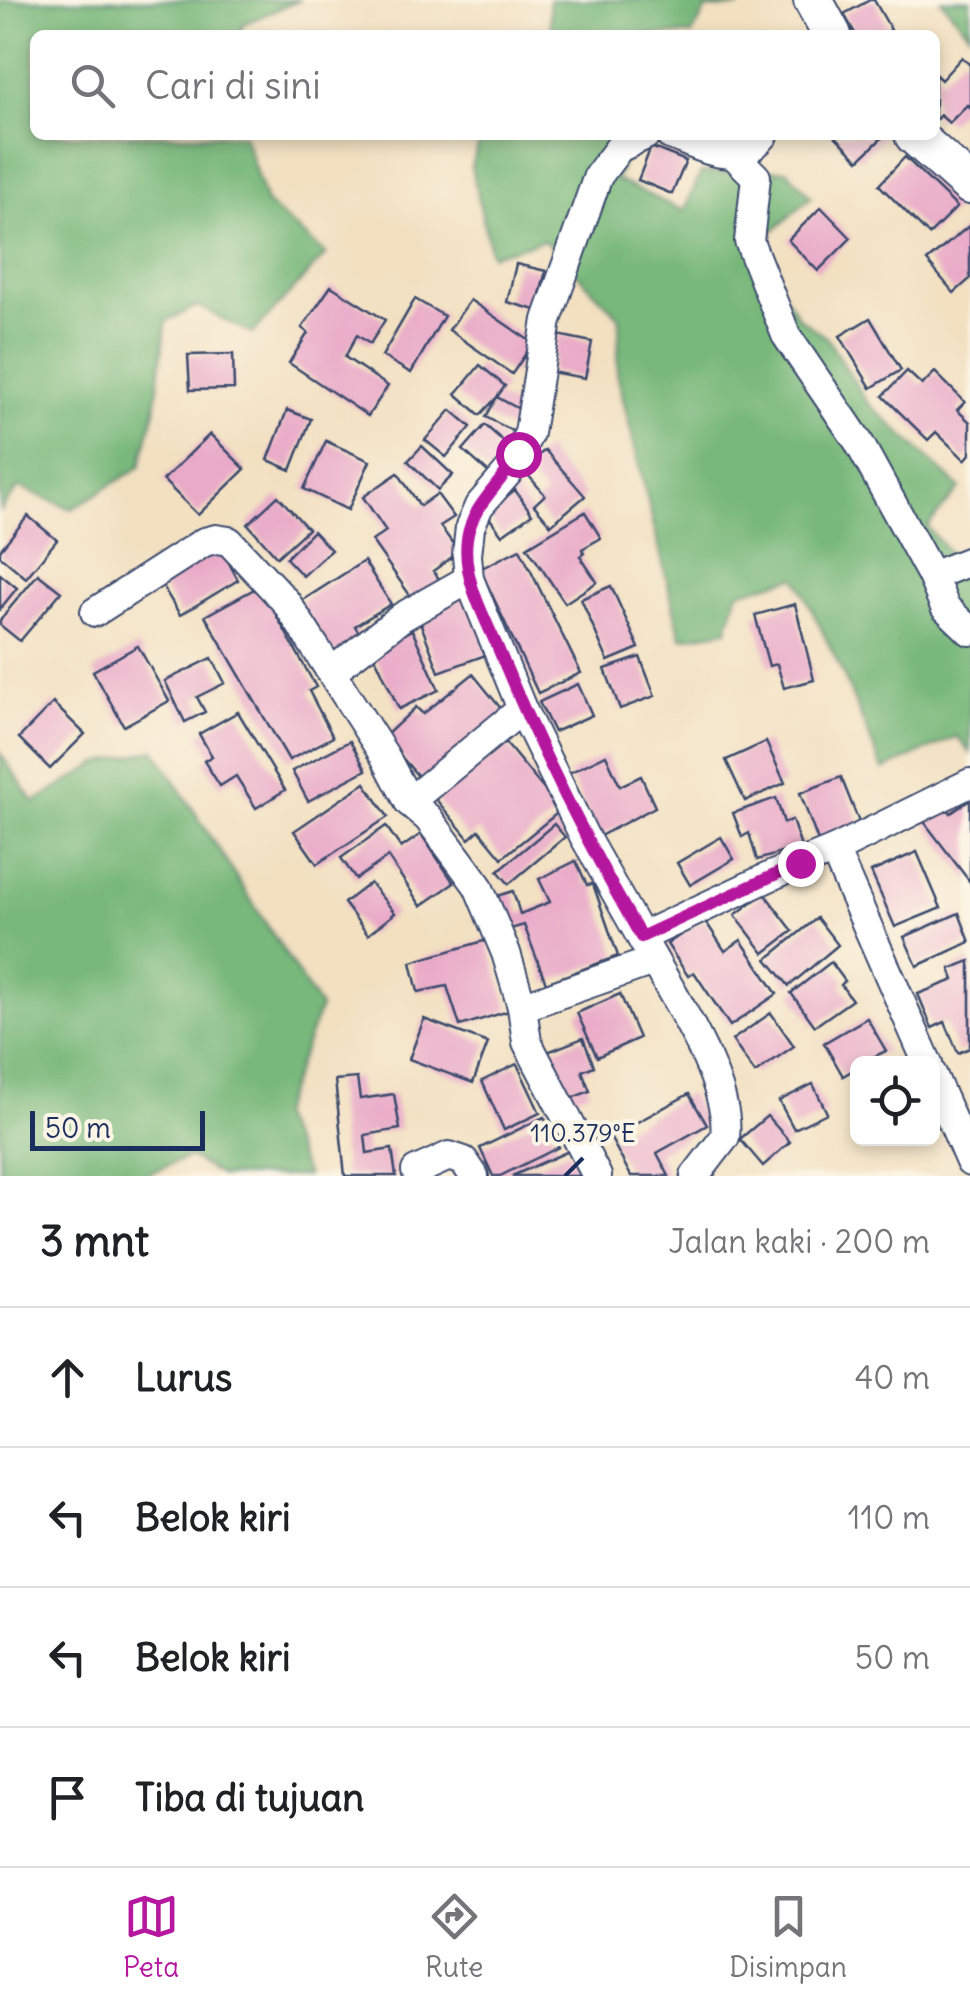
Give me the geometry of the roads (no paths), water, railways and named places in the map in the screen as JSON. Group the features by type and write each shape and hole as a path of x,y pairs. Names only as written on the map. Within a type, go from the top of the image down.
{"street":[{"path":"636,140 619,148 598,176 547,320 529,433 510,469 480,506 470,527 469,579 522,709 584,836 699,1041 720,1098 726,1128 722,1143 695,1176"},
{"path":"683,140 726,156 744,154 759,140"},
{"path":"920,140 970,185"},
{"path":"735,156 756,177 749,241 786,335 858,442 932,576 945,608 970,631"},
{"path":"96,612 204,542 216,539 229,541 286,602 384,755 408,802 428,818 478,886 506,953 522,1006 527,1042 597,1176"},
{"path":"932,576 970,561"},
{"path":"331,672 402,616 469,579"},
{"path":"408,802 522,709"},
{"path":"522,1006 647,949 773,875 834,850 970,783"},
{"path":"834,850 924,1056"},
{"path":"940,1093 970,1162"},
{"path":"416,1171 449,1156 464,1161 474,1176"}]}
